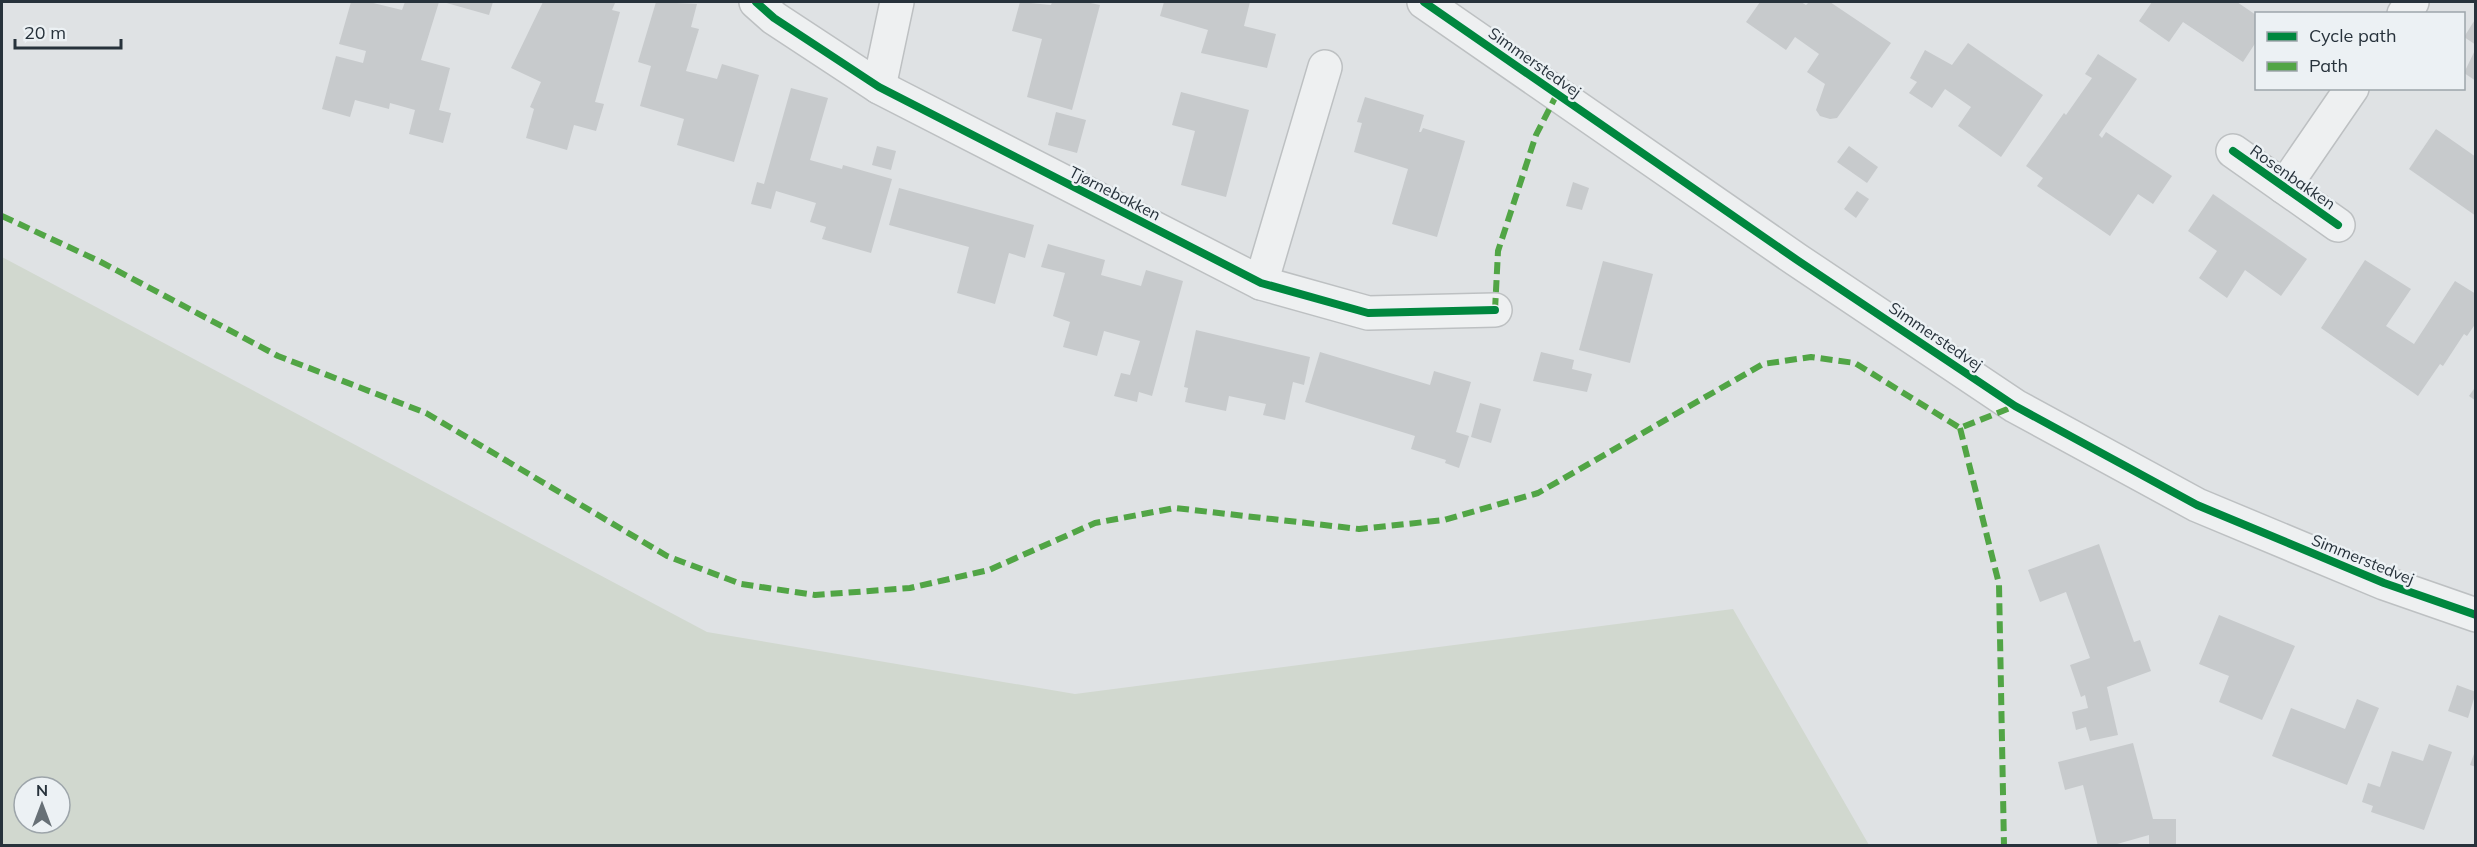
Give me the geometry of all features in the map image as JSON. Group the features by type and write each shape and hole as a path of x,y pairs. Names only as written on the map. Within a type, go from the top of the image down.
{"street":[{"name":"Tjørnebakken","path":"756,2 774,18 879,87 1261,283 1368,313 1495,310"},
{"path":"879,87 897,2"},
{"name":"Simmerstedvej","path":"1424,2 1797,260 2015,406 2197,505 2384,583 2475,615"},
{"path":"1261,283 1325,67"},
{"name":"Rosenbakken","path":"2283,187 2351,90"},
{"name":"Rosenbakken","path":"2233,152 2338,225"}],"shaded area":[{"path":"2,257 707,632 1075,694 1733,609 1869,845 2,845"}],"building":[{"path":"351,2 369,2 402,10 405,2 439,2 421,60 450,68 439,110 451,113 443,143 409,134 415,110 390,103 389,109 355,100 350,117 322,109 336,56 363,63 366,51 339,44"},
{"path":"443,2 493,2 489,15"},
{"path":"543,2 611,2 615,3 612,10 620,12 595,102 604,104 596,131 574,125 567,150 526,138 534,109 530,107 541,82 511,68"},
{"path":"656,2 697,4 691,27 699,29 686,71 717,79 722,64 759,75 734,162 677,145 684,119 640,106 651,66 638,62"},
{"path":"1020,2 1051,5 1052,2 1086,2 1100,5 1072,110 1027,97 1042,39 1012,31"},
{"path":"1164,2 1250,2 1244,26 1276,34 1267,68 1201,53 1208,30 1160,16"},
{"path":"1760,2 1801,2 1806,5 1809,2 1830,2 1891,43 1837,118 1830,119 1820,116 1816,110 1825,84 1807,72 1819,54 1795,37 1786,50 1746,22"},
{"path":"2152,2 2237,2 2255,14 2255,44 2243,62 2183,22 2169,42 2139,21"},
{"path":"2476,18 2476,45 2465,35"},
{"path":"1968,43 2043,95 2001,157 1958,126 1971,107 1945,89 1932,108 1909,93 1917,82 1910,78 1925,50 1952,65"},
{"path":"2476,48 2476,81 2465,74"},
{"path":"2098,54 2137,79 2099,135 2102,138 2106,132 2172,176 2153,204 2138,194 2110,236 2037,186 2043,178 2026,166 2092,78 2085,74"},
{"path":"791,88 828,98 810,160 842,169 843,165 892,179 871,253 822,239 826,227 810,222 816,203 776,191 771,209 751,204 757,182 764,184"},
{"path":"1181,92 1249,110 1226,197 1181,185 1195,131 1172,125"},
{"path":"1365,97 1424,115 1419,132 1423,128 1465,141 1437,237 1392,224 1408,169 1354,152 1362,123 1357,122"},
{"path":"1056,112 1086,120 1077,153 1048,145"},
{"path":"2436,129 2476,157 2476,216 2409,169"},
{"path":"877,146 896,151 891,170 872,165"},
{"path":"1849,146 1878,167 1867,183 1837,162"},
{"path":"1573,182 1589,188 1582,210 1566,206"},
{"path":"899,188 1034,225 1025,258 1009,253 995,304 957,293 969,247 889,225"},
{"path":"1857,191 1869,199 1856,218 1844,209"},
{"path":"2213,194 2307,259 2281,296 2245,270 2227,298 2199,278 2217,251 2188,231"},
{"path":"1048,244 1105,260 1101,275 1141,286 1146,270 1183,281 1152,396 1139,392 1137,402 1114,396 1121,373 1130,375 1140,341 1104,331 1097,356 1063,347 1070,322 1053,316 1065,273 1041,267"},
{"path":"2365,260 2411,289 2386,326 2414,344 2455,281 2476,294 2476,323 2467,336 2464,334 2443,366 2440,364 2418,396 2321,328"},
{"path":"1603,261 1653,274 1630,363 1579,350"},
{"path":"1196,330 1310,357 1304,385 1293,382 1285,420 1263,415 1266,404 1229,396 1226,411 1185,402 1188,388 1184,387"},
{"path":"1320,352 1430,385 1434,371 1471,382 1456,432 1469,436 1459,468 1445,463 1446,460 1411,449 1415,436 1305,402"},
{"path":"1541,352 1574,360 1572,369 1592,374 1587,392 1533,381"},
{"path":"2476,386 2476,401 2469,396"},
{"path":"1480,403 1501,409 1491,443 1471,437"},
{"path":"2099,544 2134,642 2140,640 2151,671 2107,687 2118,735 2090,741 2086,727 2076,730 2072,712 2088,708 2085,695 2081,697 2070,665 2090,658 2066,592 2040,602 2028,570"},
{"path":"2219,615 2295,646 2262,720 2219,702 2229,676 2199,664"},
{"path":"2457,685 2476,692 2468,718 2448,711"},
{"path":"2357,699 2379,708 2347,785 2272,756 2291,708 2345,729"},
{"path":"2133,743 2153,819 2176,819 2176,846 2149,846 2149,835 2110,846 2098,846 2083,785 2065,790 2058,762"},
{"path":"2429,744 2452,752 2424,830 2371,812 2373,806 2362,802 2368,783 2380,787 2392,751 2423,761"},
{"path":"2476,751 2476,767 2470,765"}],"marked path":[{"path":"1495,310 1498,251 1536,135 1557,94"},
{"path":"2,216 99,261 278,356 426,413 667,556 741,584 815,595 910,588 989,570 1095,523 1175,508 1359,529 1444,520 1538,493 1763,364 1811,357 1855,363 1960,428 2015,406"},
{"path":"1960,428 1999,584 2004,846"}],"cycle path":[{"path":"756,2 774,18 879,87 1261,283 1368,313 1495,310"},
{"path":"1424,2 1797,260 2015,406 2197,505 2384,583 2476,615"},
{"path":"2233,151 2338,225"}]}
